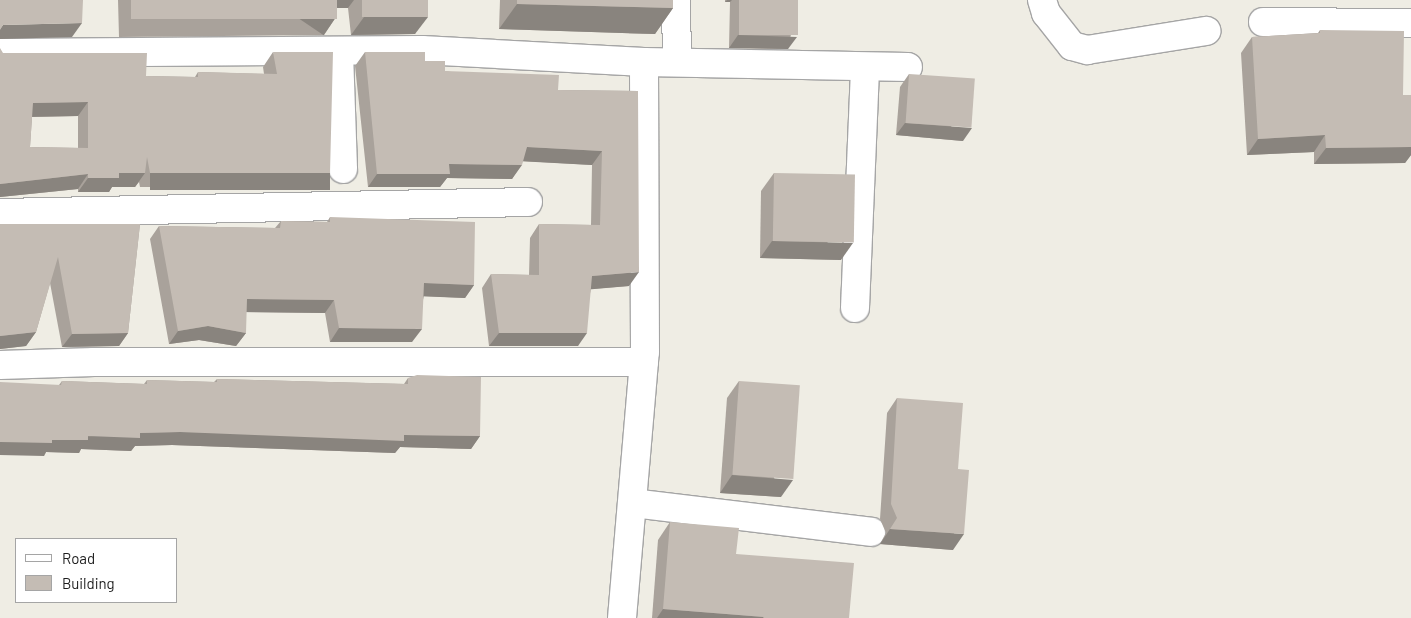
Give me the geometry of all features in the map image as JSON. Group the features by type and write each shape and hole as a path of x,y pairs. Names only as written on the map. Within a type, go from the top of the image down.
{"street":[{"path":"676,0 677,62"},
{"path":"1042,0 1046,12 1062,35 1072,46 1087,50 1206,31"},
{"path":"1263,22 1411,23"},
{"path":"0,53 339,53 422,50 644,62 865,68 908,67"},
{"path":"339,53 343,169"},
{"path":"622,618 644,362 644,62"},
{"path":"855,308 865,68"},
{"path":"0,213 528,202"},
{"path":"0,365 94,362 644,362"},
{"path":"633,502 871,532"}],"building":[{"path":"0,0 83,0 82,23 3,25 0,30"},
{"path":"131,0 337,0 337,19 131,19"},
{"path":"362,0 428,0 428,17 362,17"},
{"path":"517,0 673,0 673,8 517,4"},
{"path":"739,0 798,0 798,35 739,35"},
{"path":"1320,30 1404,31 1403,95 1411,95 1411,147 1326,148 1325,135 1258,139 1252,37 1320,33"},
{"path":"0,48 3,53 147,53 146,76 198,77 198,72 277,74 273,52 333,52 330,173 150,173 147,157 145,173 119,173 119,178 88,178 88,174 0,184","holes":["88,102 88,148 30,147 33,103"]},
{"path":"365,52 425,52 425,61 445,61 445,71 559,75 558,90 638,91 639,272 592,276 587,333 499,333 491,274 539,275 539,224 600,225 602,151 527,147 522,165 449,164 450,174 377,174"},
{"path":"909,74 975,79 971,127 906,123"},
{"path":"774,173 855,174 854,242 773,241"},
{"path":"330,217 475,222 474,285 424,283 422,329 339,328 334,300 247,299 246,333 208,326 178,331 159,226 280,228 281,221 330,222"},
{"path":"0,224 140,224 128,333 72,334 58,257 36,332 0,336"},
{"path":"417,375 481,377 480,436 404,435 404,441 180,432 140,433 140,438 88,436 88,440 52,440 52,443 0,442 0,382 61,385 62,381 147,384 147,380 217,382 217,379 408,384 408,378"},
{"path":"739,381 800,385 793,479 732,475"},
{"path":"897,398 963,403 958,469 969,470 964,534 890,529 897,518 891,504"},
{"path":"670,522 739,528 736,554 854,563 849,618 763,618 663,609"}]}
